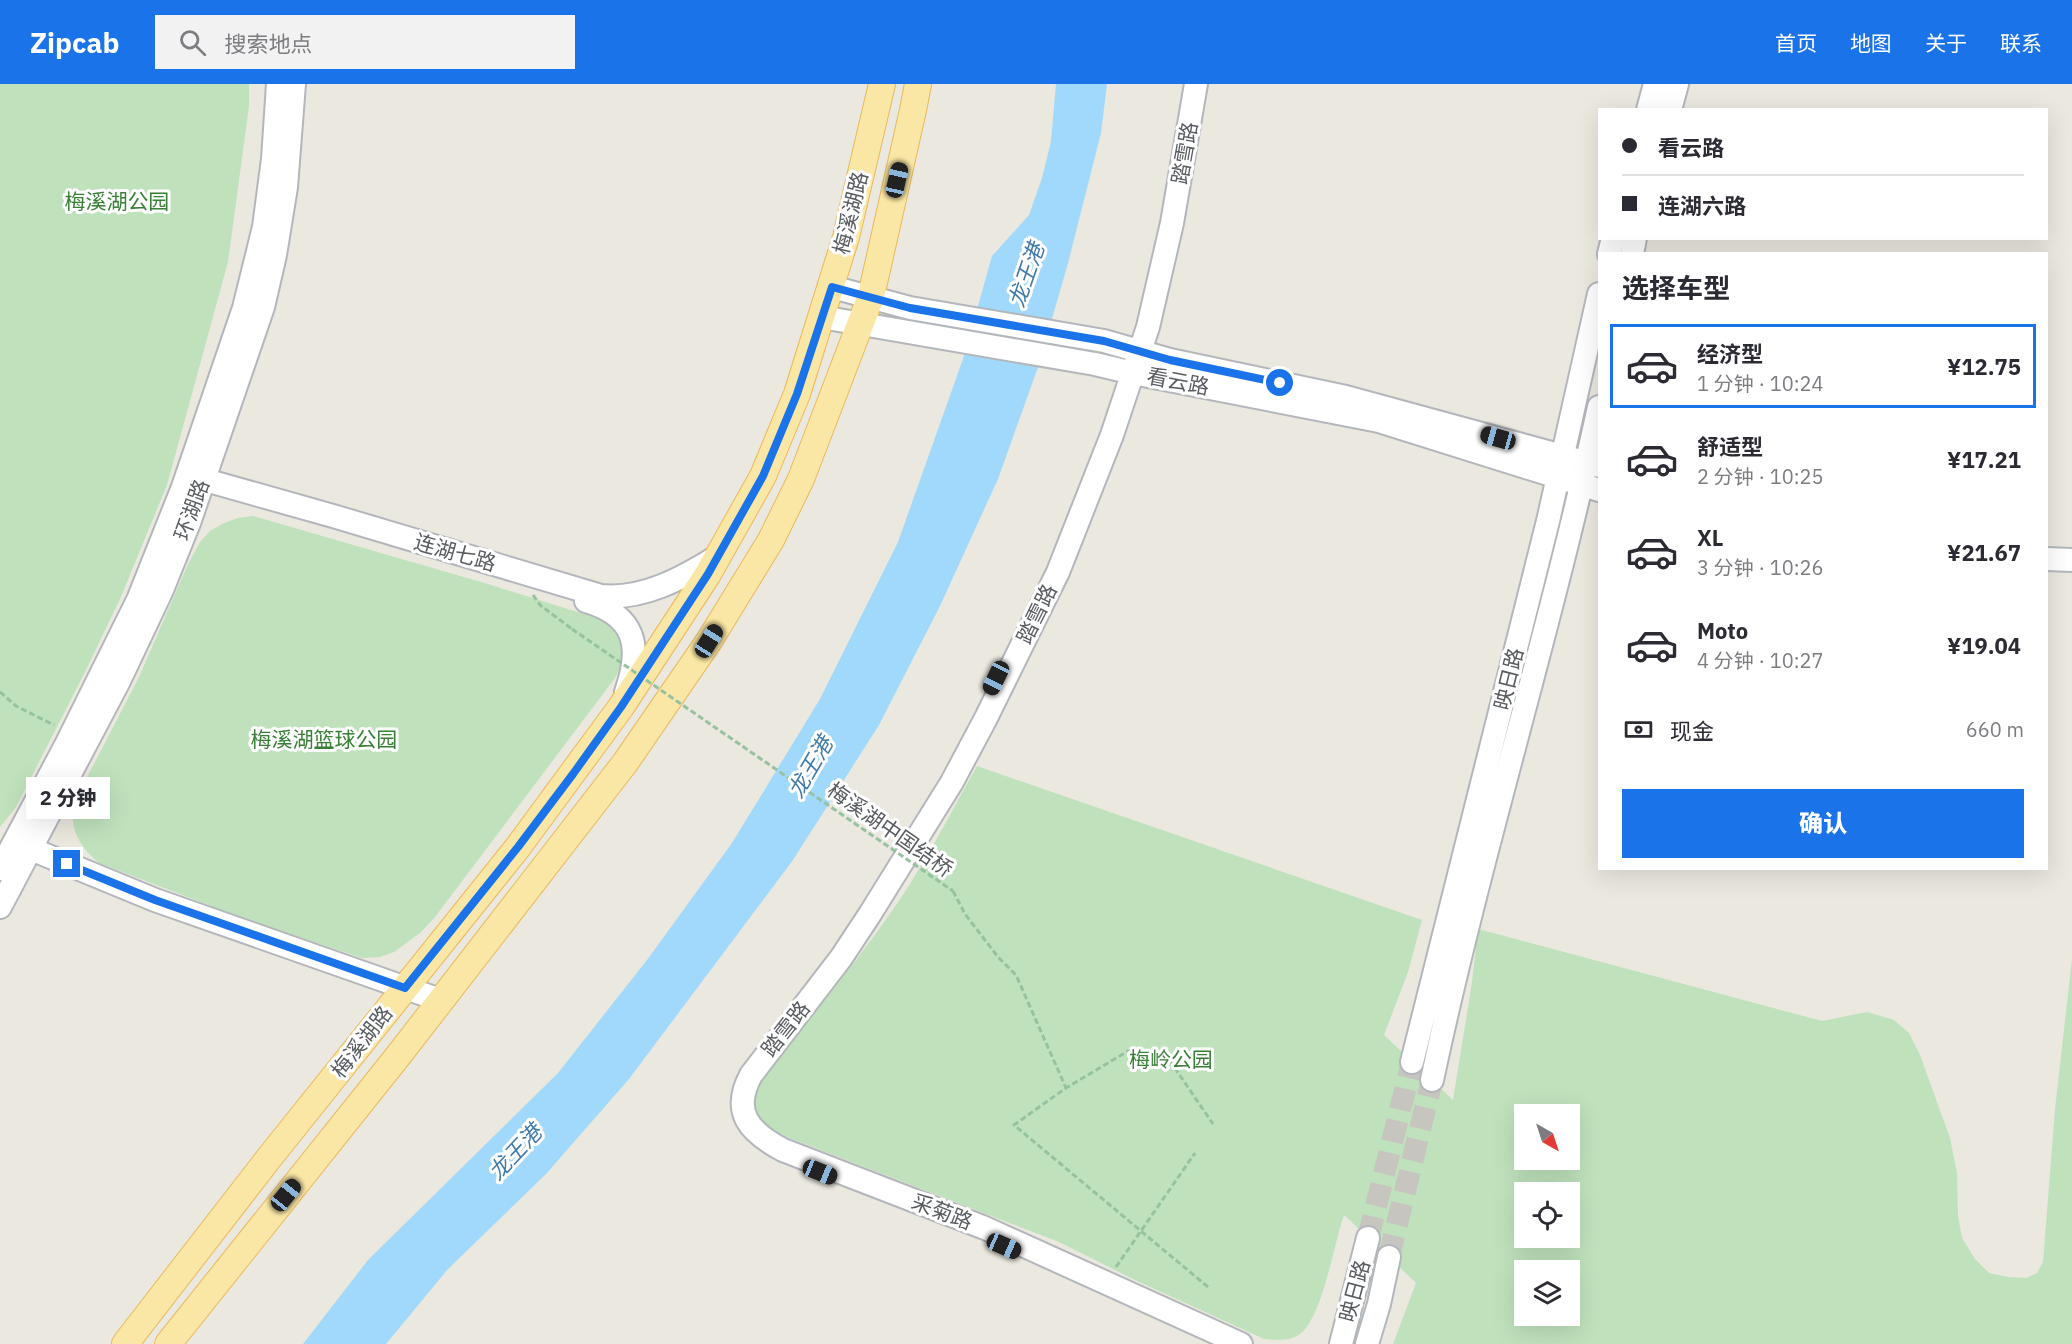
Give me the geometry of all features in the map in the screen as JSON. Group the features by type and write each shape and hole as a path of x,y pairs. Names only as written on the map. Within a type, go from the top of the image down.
{"main road":[{"name":"环湖路","path":"17,854 142,632 162,590 244,308 264,227 273,159 278,84"},
{"name":"环湖路","path":"0,907 17,854 71,734 194,483 263,307 275,255 286,187 294,84"},
{"name":"梅溪湖路","path":"125,1344 400,993 518,847 621,707 718,556 763,476 797,394 832,287 882,84"},
{"name":"梅溪湖路","path":"168,1344 323,1150 625,763 735,600 771,540 801,479 871,296 918,84"},
{"name":"踏雪路","path":"741,1083 743,1070 834,952 945,776 984,703 1049,568 1136,350 1164,222 1188,84"},
{"name":"踏雪路","path":"1136,350 1148,327 1172,223 1196,84"},
{"path":"1649,108 1655,84"},
{"path":"1671,108 1677,84"},
{"name":"看云路","path":"832,287 910,308 1104,341 1170,360 1346,396 1591,475"},
{"name":"映日路","path":"1412,1062 1460,878 1560,466 1598,298"},
{"name":"看云路","path":"821,317 1095,364 1379,421 1560,466"},
{"name":"映日路","path":"1432,1080 1450,997 1591,475 1598,415"},
{"name":"连湖七路","path":"194,483 333,516 601,596 626,596 657,588 692,572 718,556"},
{"name":"连湖七路","path":"194,483 600,605 612,611 622,621 634,644 635,658 621,707"},
{"path":"2048,559 2072,560"},
{"path":"2048,570 2072,571"},
{"path":"17,854 155,900 436,1006"},
{"name":"采菊路","path":"741,1083 743,1114 755,1132 765,1141 803,1158 985,1228 1241,1344"},
{"name":"采菊路","path":"741,1083 734,1105 737,1118 742,1127 761,1146 778,1156 982,1236 1222,1344"},
{"name":"映日路","path":"1341,1344 1368,1238"},
{"name":"映日路","path":"1367,1344 1379,1304 1389,1257"}],"path":[{"name":"梅溪湖中国结桥","path":"530,584 533,595 540,605 572,629 953,891 965,914 998,957 1016,975 1066,1088"},
{"path":"0,692 16,706 71,734"},
{"path":"1208,1287 1014,1125 1066,1088 1128,1051 1168,1058 1213,1124"},
{"path":"1106,1283 1195,1153"}],"green space":[{"name":"梅溪湖公园","path":"0,84 249,84 249,106 228,262 167,485 120,599 84,674 16,807 0,827"},
{"name":"梅溪湖篮球公园","path":"253,516 587,615 607,625 619,639 622,647 620,667 615,678 435,917 420,933 394,952 380,957 362,958 245,919 99,863 77,837 73,822 73,804 139,677 188,564 200,542 210,531 224,523"},
{"name":"梅岭公园","path":"977,766 1422,920 1408,972 1384,1035 1453,1100 1478,929 1822,1021 1867,1012 1894,1020 1909,1033 1920,1055 1950,1138 1957,1173 1958,1216 1962,1238 1975,1259 1989,1273 2008,1277 2026,1278 2037,1273 2043,1262 2055,1109 2072,959 2072,1344 1393,1344 1416,1283 1344,1215 1320,1299 1306,1328 1297,1336 1289,1339 1264,1339 1135,1280 1059,1242 781,1134 763,1122 755,1112 753,1098 755,1089 772,1063 871,940 927,856"}],"water":[{"name":"龙王港","path":"1056,84 1107,84 1101,133 1067,267 1037,370 998,479 940,606 879,725 793,860 629,1079 546,1174 448,1269 386,1344 303,1344 368,1260 558,1073 647,960 732,843 820,699 898,542 964,356 992,256 1029,215 1042,178 1051,141"}],"tunnel":[{"path":"1368,1238 1412,1062"},
{"path":"1389,1257 1432,1080"}],"route":[{"path":"67,864 155,900 405,988 518,847 573,774 621,707 708,574 763,476 797,394 832,287 910,308 1104,341 1170,360 1280,383"}]}
